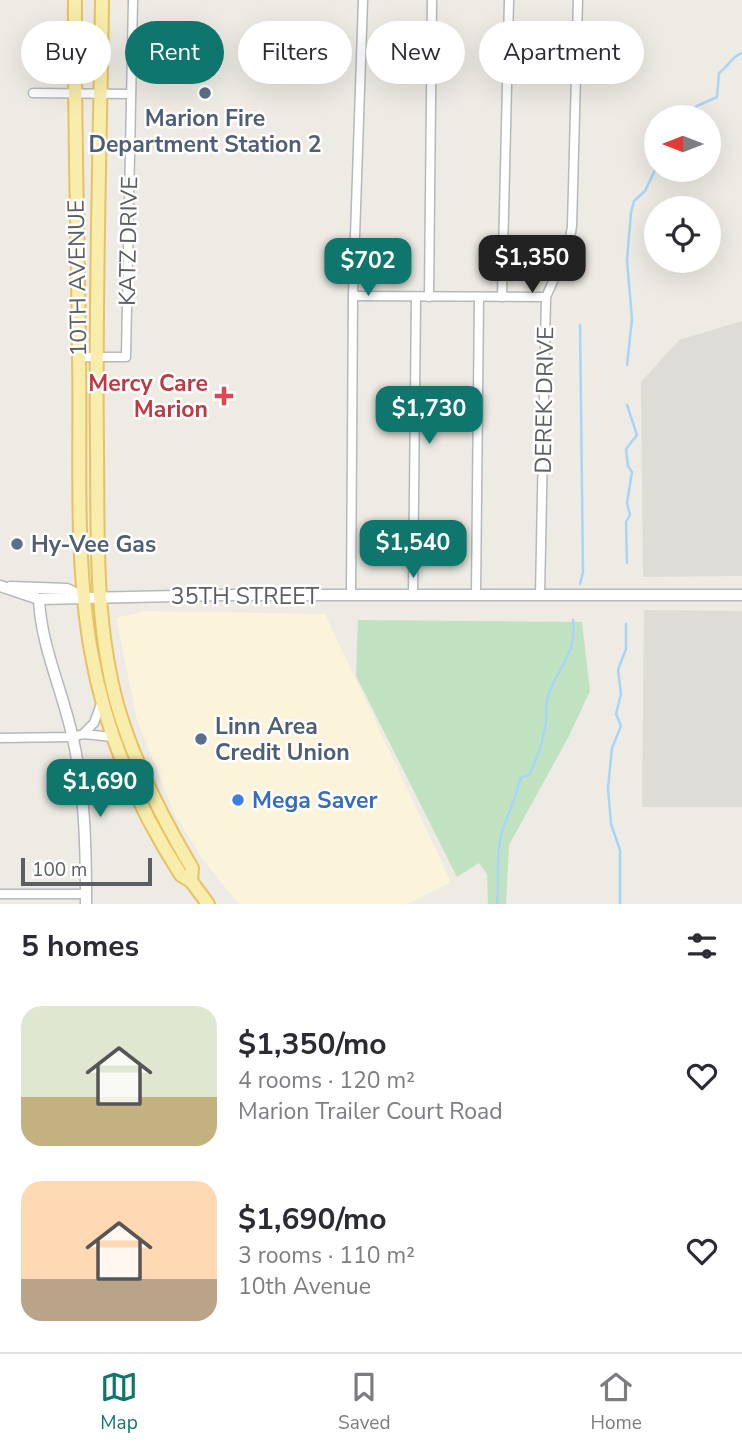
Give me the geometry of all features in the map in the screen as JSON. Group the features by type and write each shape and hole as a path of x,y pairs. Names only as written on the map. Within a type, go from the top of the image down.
{"main road":[{"name":"10TH AVENUE","path":"75,0 79,357 85,597 91,651 113,737 156,838 181,875 191,881 192,867 142,776 129,743 106,652 99,597 97,357 102,0"},
{"path":"191,881 208,904"}],"street":[{"path":"33,93 131,94 133,0"},
{"path":"351,595 353,296 363,0"},
{"path":"429,297 432,0"},
{"path":"502,297 509,0"},
{"name":"DEREK DRIVE","path":"541,595 546,297 569,245 572,226 578,0"},
{"name":"KATZ DRIVE","path":"79,357 125,356 131,94"},
{"path":"353,296 546,297"},
{"path":"413,595 416,297"},
{"path":"476,595 479,297"},
{"name":"35TH STREET","path":"0,586 39,599 351,595 742,595"},
{"name":"35TH STREET","path":"0,586 67,589 85,597"},
{"path":"0,894 86,899 78,736 46,647 39,599"},
{"path":"78,736 94,723 102,699"},
{"path":"0,738 113,737"}],"shaded area":[{"path":"742,321 742,576 643,577 641,382 679,340"},
{"path":"644,610 742,611 742,807 642,807"},
{"path":"144,611 325,614 451,882 407,904 239,904 203,860 175,815 137,720 116,618"}],"green space":[{"path":"358,620 582,622 590,691 569,736 509,845 506,904 488,904 487,874 479,863 457,877 356,676"}],"waterway":[{"path":"699,105 717,97 719,73 742,53"},
{"path":"627,365 632,319 627,260 631,213 634,201 645,191 649,182"},
{"path":"580,325 583,572 580,584"},
{"path":"627,405 637,435 626,449 628,466 632,472 627,503 630,515 626,522 627,563"},
{"path":"497,904 500,838 520,778 529,775 539,750 546,723 547,699 572,643 573,620"},
{"path":"620,904 620,850 611,824 608,788 612,748 621,726 616,714 621,694 618,670 626,649 626,624"}],"place":[{"name":"Marion Fire Department Station 2","path":"205,93"},
{"name":"Mercy Care Marion","path":"224,396"},
{"name":"Hy-Vee Gas","path":"17,544"},
{"name":"Linn Area Credit Union","path":"201,739"},
{"name":"Mega Saver","path":"238,800"}]}
